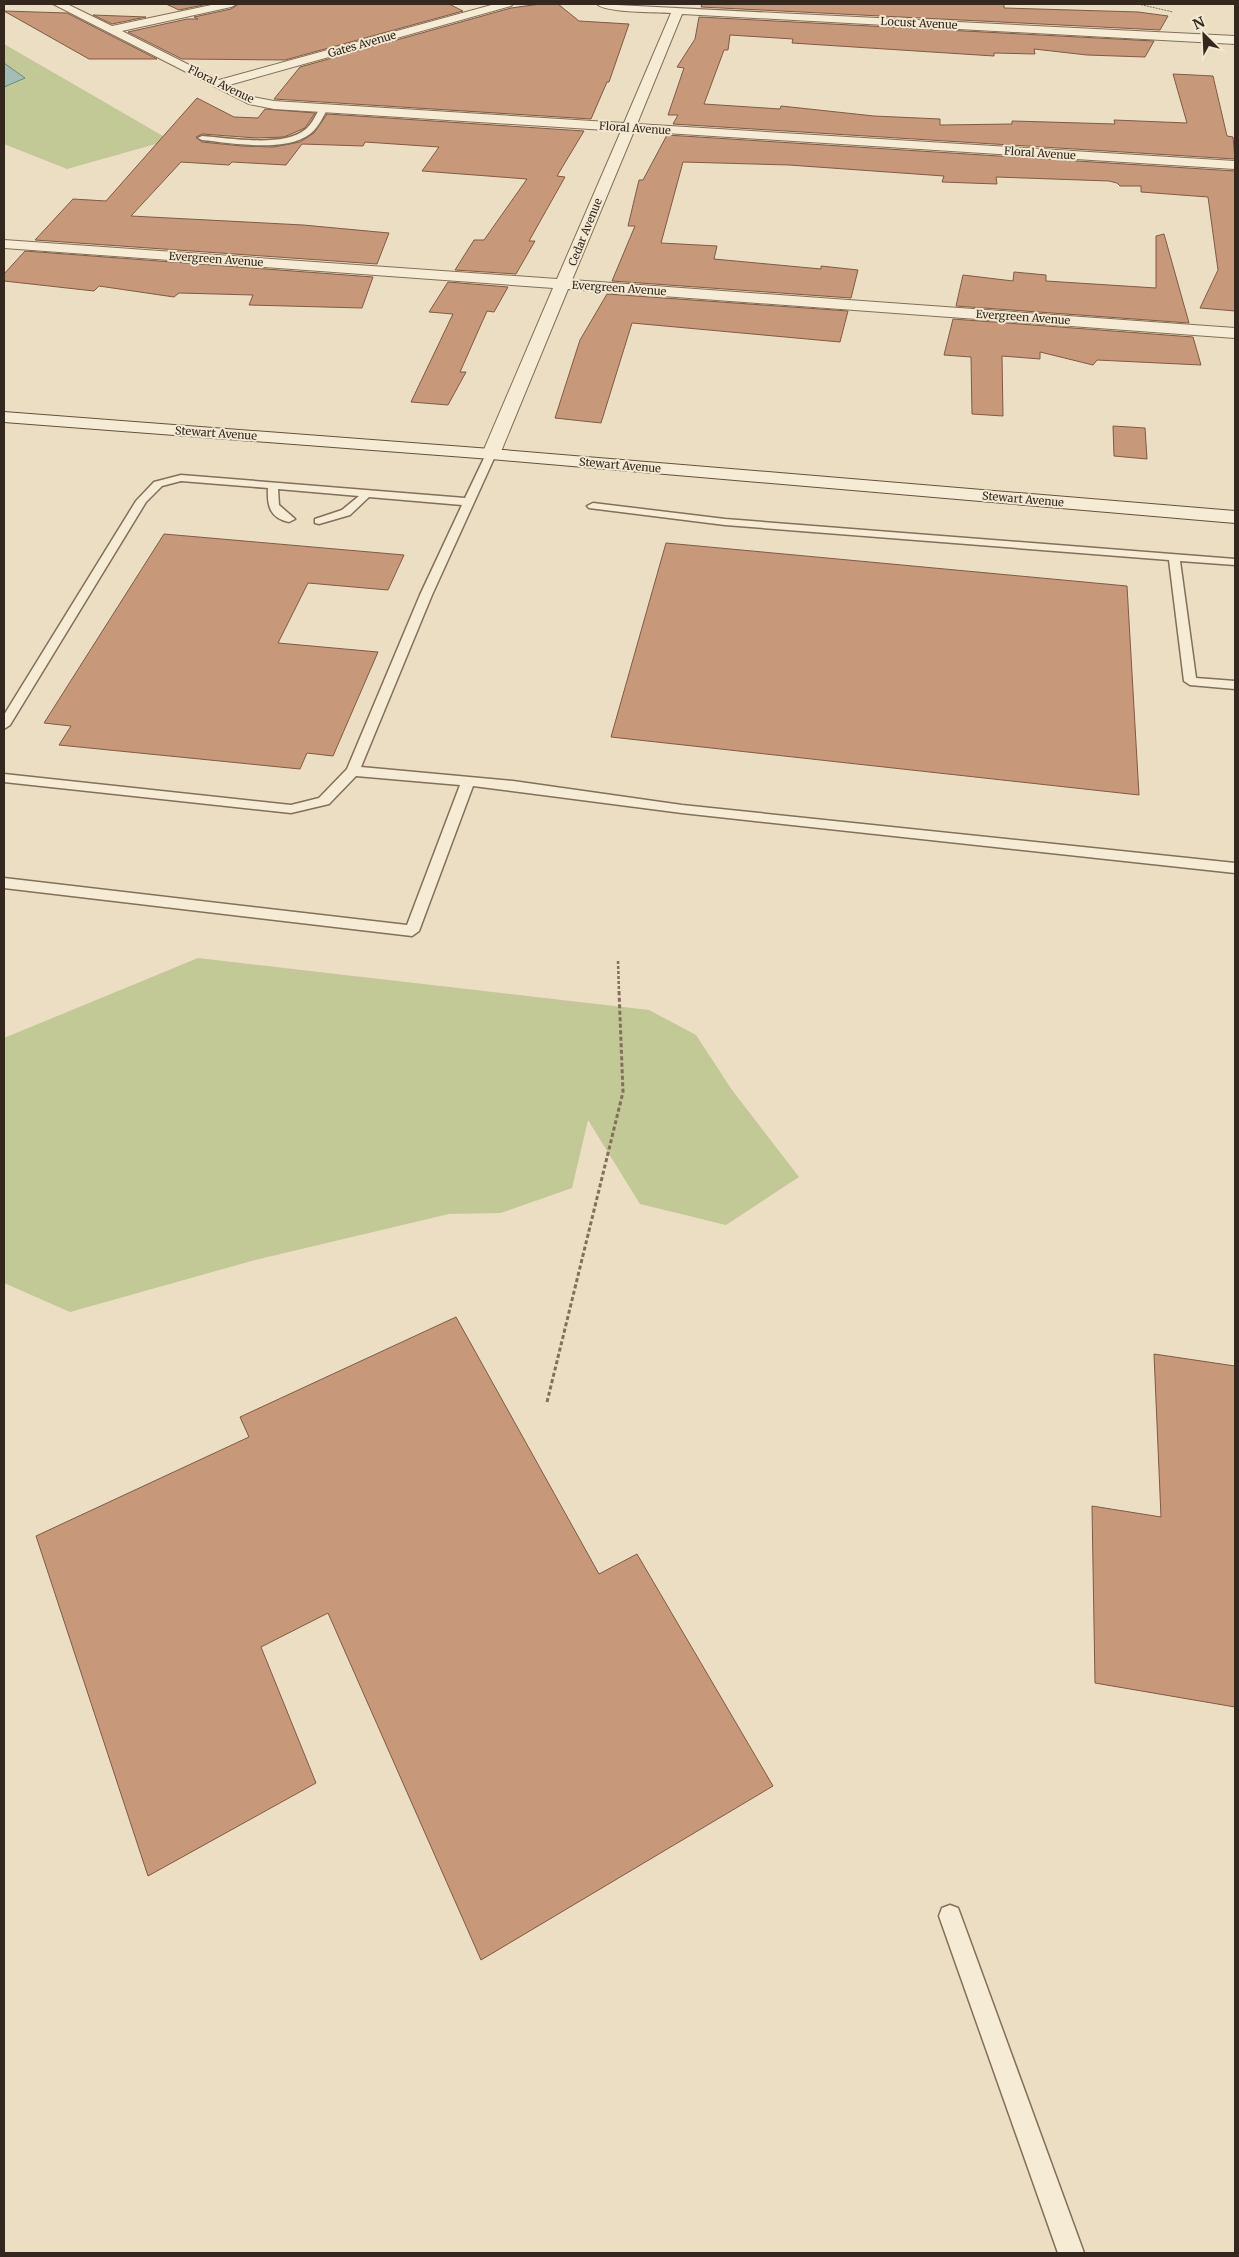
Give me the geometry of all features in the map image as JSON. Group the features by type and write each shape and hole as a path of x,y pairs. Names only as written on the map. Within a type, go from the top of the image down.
{"street":[{"name":"Floral Avenue","path":"59,4 249,100 274,105 1235,165"},
{"path":"112,30 231,4"},
{"name":"Gates Avenue","path":"218,84 507,4"},
{"name":"Locust Avenue","path":"603,4 678,10 854,14 1235,40"},
{"name":"Cedar Avenue","path":"491,454 678,10"},
{"name":"Evergreen Avenue","path":"4,244 1235,333"},
{"name":"Stewart Avenue","path":"4,417 491,454 1235,517"}],"lane":[{"path":"202,138 265,142 288,140 308,132 324,108"},
{"path":"4,778 291,809 324,801 353,771 426,595 491,454"},
{"path":"4,726 151,487 168,480 181,478 469,502"},
{"path":"273,486 272,505 281,515 289,519"},
{"path":"319,522 348,513 356,507 366,494"},
{"path":"593,506 735,523 1235,562"},
{"path":"1174,557 1190,681 1235,685"},
{"path":"353,771 514,785 682,809 1235,868"},
{"path":"4,883 412,931 468,782"},
{"path":"950,1916 1071,2253"}],"path":[{"path":"547,1402 623,1092 618,961"}],"green space":[{"path":"4,44 170,140 67,169 4,144"},
{"path":"198,958 649,1010 696,1035 732,1090 799,1177 726,1225 640,1204 588,1120 572,1188 501,1213 449,1214 255,1260 70,1312 4,1283 4,1038"}],"water":[{"path":"4,63 25,78 4,87"}],"building":[{"path":"166,4 208,4 179,10"},
{"path":"239,4 449,4 463,11 285,60 182,59 128,32 187,19 198,19 194,17 231,9"},
{"path":"540,4 558,4 579,21 629,24 609,82 607,82 591,119 274,99 300,67 511,8"},
{"path":"702,4 1004,4 1004,8 1138,12 1168,16 1160,30 701,7"},
{"path":"4,11 67,13 157,59 89,59"},
{"path":"93,15 146,17 112,24"},
{"path":"699,17 1154,41 1145,57 1087,55 1034,49 1035,54 994,53 994,56 792,43 793,39 730,35 728,50 724,50 704,104 780,109 781,106 874,116 940,119 940,125 1012,124 1012,121 1115,124 1114,120 1187,123 1173,74 1213,76 1227,136 1233,137 1235,159 673,124 678,115 668,115 684,68 677,67 695,39"},
{"path":"197,98 234,117 258,118 265,109 315,113 305,128 284,137 256,138 202,134 196,137 202,142 242,146 273,147 300,142 314,133 327,114 584,131 557,176 565,177 529,241 535,241 516,274 455,270 474,240 484,240 527,179 422,171 439,147 365,142 363,146 302,144 286,165 232,162 229,165 181,162 131,216 303,225 389,233 377,264 35,240 73,199 106,201"},
{"path":"667,135 1235,171 1235,311 1200,308 1218,270 1208,197 1141,192 1141,186 1120,186 1109,181 996,177 997,184 942,182 944,176 789,165 683,162 661,243 717,246 714,259 821,269 821,266 858,270 851,298 612,281 635,226 628,226 639,180 643,180"},
{"path":"1164,234 1189,323 956,306 963,275 1013,281 1014,272 1046,275 1046,281 1156,288 1156,236"},
{"path":"25,251 373,277 362,308 249,305 253,295 179,293 174,297 99,286 94,291 4,281 4,274"},
{"path":"448,282 508,287 494,312 487,311 460,372 466,372 448,405 411,402 453,314 429,312"},
{"path":"607,294 848,311 840,342 632,323 601,423 555,418 580,340"},
{"path":"953,319 1193,337 1201,365 1097,360 1093,365 1040,352 1040,359 1002,356 1003,416 972,414 971,357 944,355"},
{"path":"1113,426 1145,428 1147,459 1114,456"},
{"path":"164,534 404,555 388,590 308,583 278,643 378,652 333,756 307,753 300,769 59,745 71,726 44,723"},
{"path":"666,543 1127,586 1139,795 611,737"},
{"path":"456,1317 599,1574 637,1554 773,1786 481,1960 328,1613 261,1647 316,1783 148,1876 36,1536 249,1437 240,1417"},
{"path":"1154,1354 1235,1366 1235,1707 1095,1683 1092,1506 1161,1517"}]}
